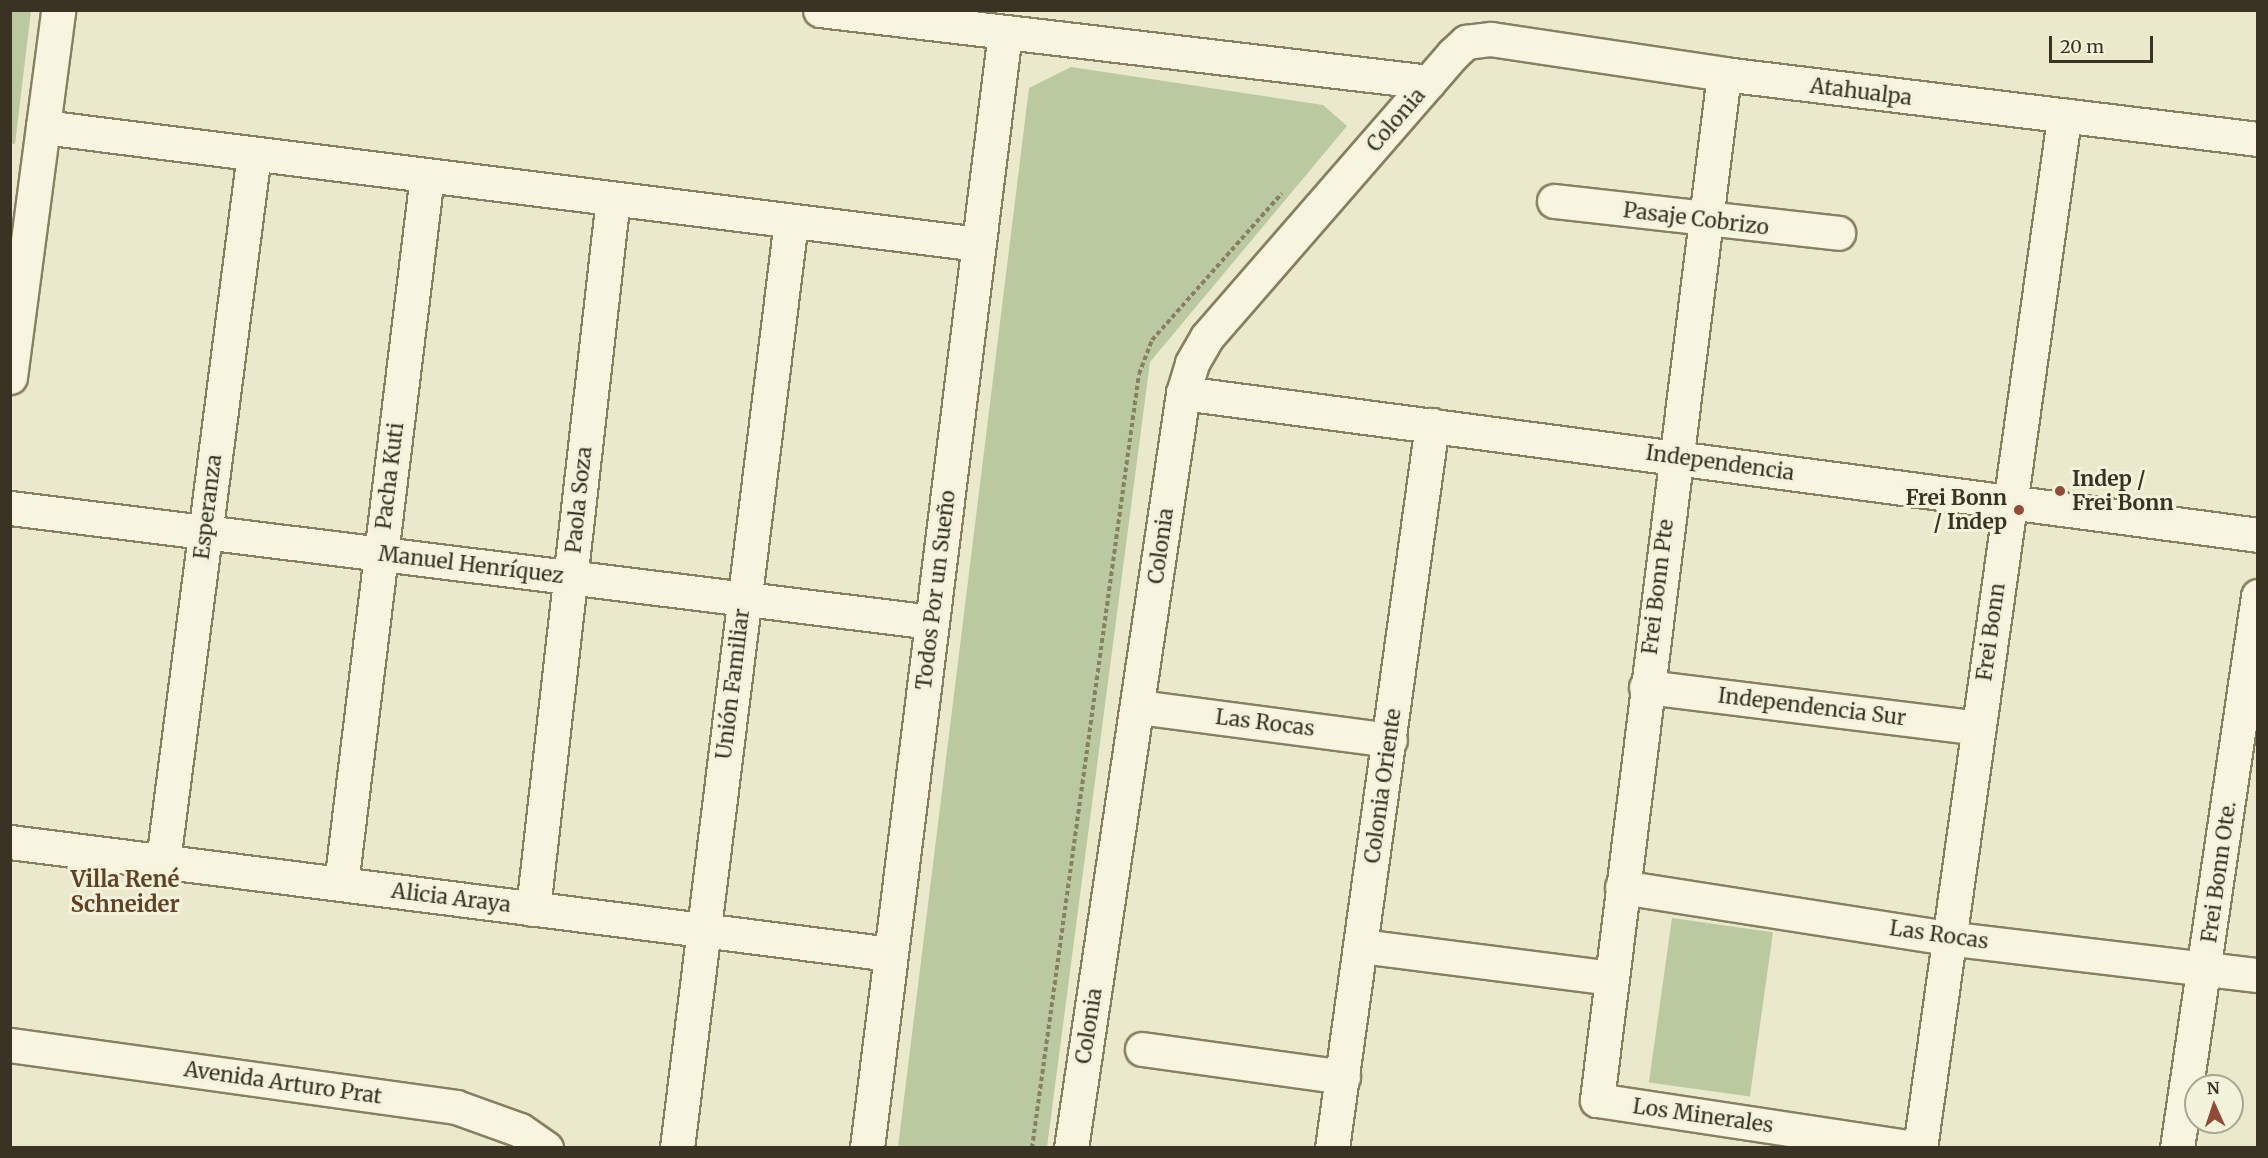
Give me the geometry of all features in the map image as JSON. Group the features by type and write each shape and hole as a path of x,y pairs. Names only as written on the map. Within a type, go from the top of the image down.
{"street":[{"path":"10,377 58,10"},
{"path":"820,10 1429,82"},
{"name":"Todos Por un Sueño","path":"867,1148 1005,32"},
{"name":"Atahualpa","path":"1466,42 1491,39 1724,74 2064,118 2258,139"},
{"name":"Colonia","path":"1071,1148 1139,707 1183,393 1207,337 1466,42"},
{"name":"Frei Bonn Pte","path":"1597,1100 1646,687 1707,222 1724,74"},
{"name":"Frei Bonn","path":"1918,1148 2064,118"},
{"path":"43,127 979,244"},
{"name":"Esperanza","path":"163,861 254,154"},
{"name":"Pacha Kuti","path":"341,884 427,175"},
{"name":"Paola Soza","path":"532,909 613,198"},
{"name":"Pasaje Cobrizo","path":"1554,201 1707,222 1838,233"},
{"name":"Unión Familiar","path":"677,1148 791,221"},
{"name":"Independencia","path":"1183,393 1675,456 2010,504 2258,535"},
{"name":"Colonia Oriente","path":"1332,1148 1432,424"},
{"name":"Manuel Henríquez","path":"10,508 932,622"},
{"name":"Frei Bonn Ote.","path":"2178,1148 2258,596"},
{"name":"Independencia Sur","path":"1646,687 1978,728"},
{"name":"Las Rocas","path":"1139,707 1390,740"},
{"name":"Alicia Araya","path":"10,842 891,954"},
{"name":"Las Rocas","path":"1622,887 1947,938 2258,975"},
{"path":"1361,946 1610,978"},
{"name":"Avenida Arturo Prat","path":"10,1045 456,1107 520,1130 546,1148"},
{"path":"1142,1049 1343,1077"},
{"name":"Los Minerales","path":"1597,1100 1918,1148"}],"green space":[{"path":"11,10 31,11 15,144 10,143"},
{"path":"1071,67 1323,105 1347,126 1150,362 1047,1147 898,1147 1029,88"},
{"path":"1672,918 1773,932 1750,1097 1649,1082"}],"place":[{"name":"Indep / Frei Bonn","path":"2060,491"},
{"name":"Frei Bonn / Indep","path":"2019,510"}],"district":[{"name":"Villa René Schneider","path":"125,892"}]}
